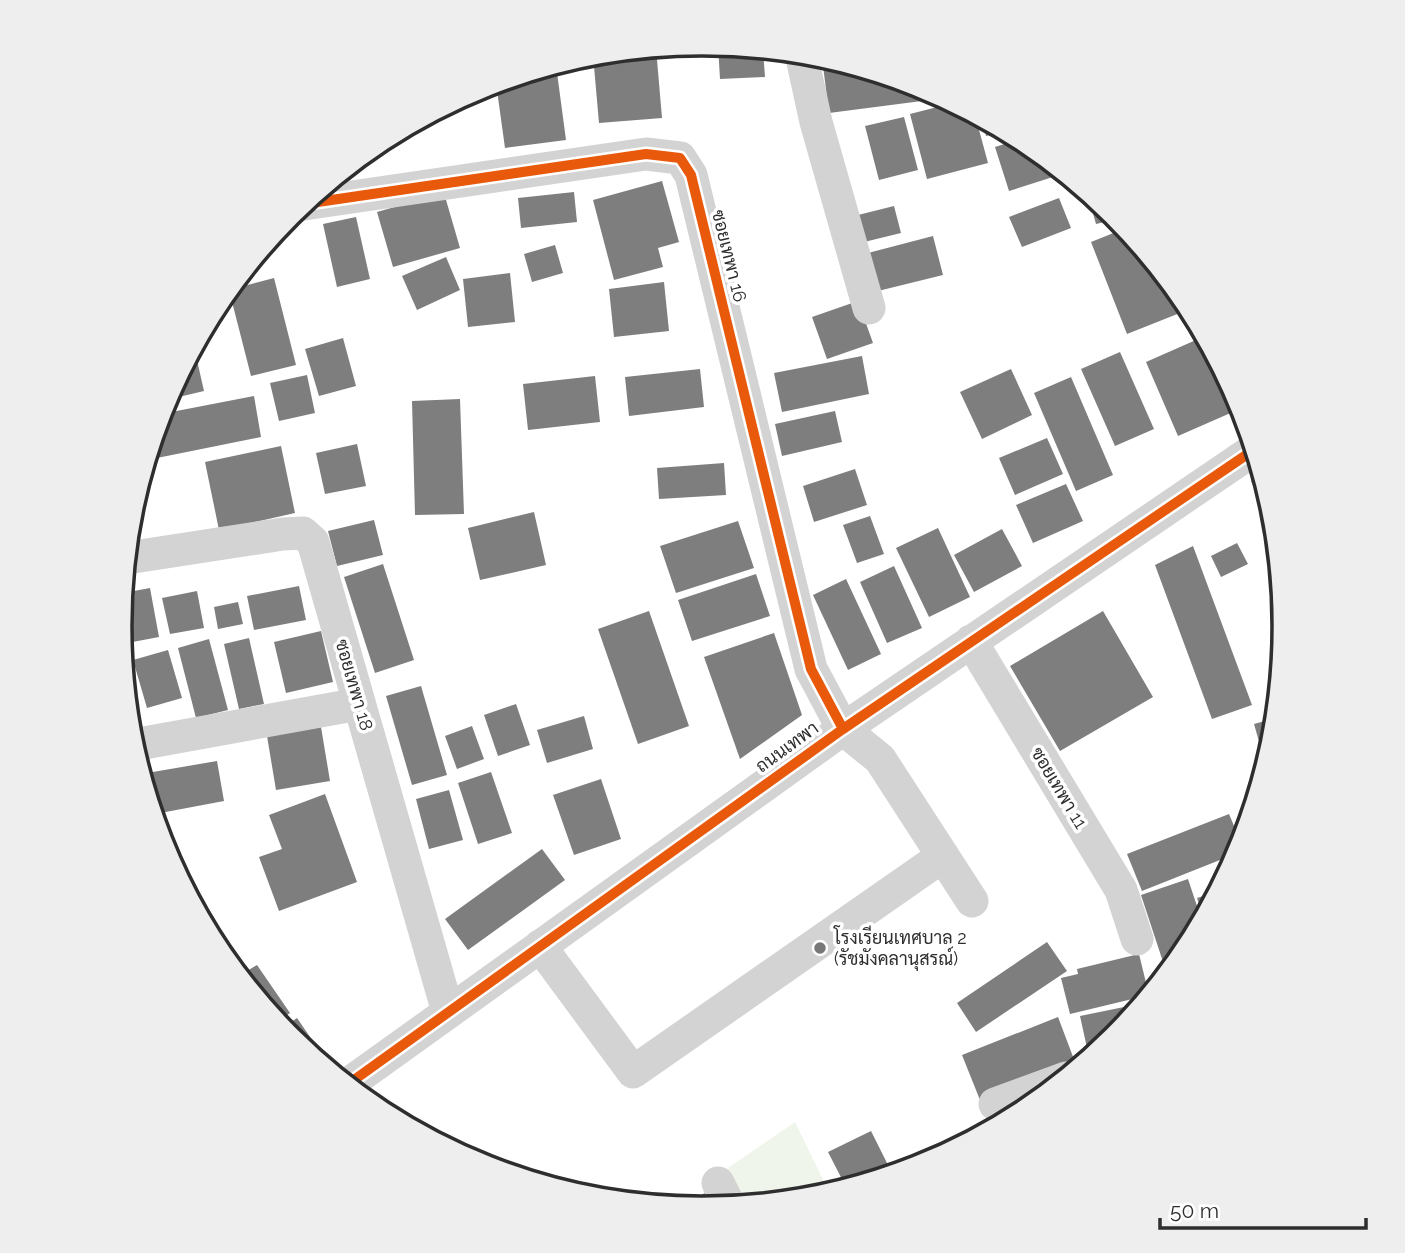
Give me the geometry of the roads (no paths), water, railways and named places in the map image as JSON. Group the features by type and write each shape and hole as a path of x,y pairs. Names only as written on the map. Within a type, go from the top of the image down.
{"street":[{"path":"804,65 816,122 869,308"},
{"name":"ซอยเทพา 16","path":"322,201 646,154 680,158 691,175 811,670 843,729"},
{"name":"ถนนเทพา","path":"355,1079 843,729 1247,455"},
{"name":"ซอยเทพา 18","path":"136,557 303,533 313,542 448,1012"},
{"name":"ซอยเทพา 11","path":"971,641 1121,890 1137,939"},
{"path":"144,744 359,704"},
{"path":"843,729 880,759 972,901"},
{"path":"540,946 633,1072 943,856"},
{"path":"995,1104 1036,1089"}],"place":[{"name":"โรงเรียนเทศบาล 2 (รัชมังคลานุสรณ์)","path":"820,948"}]}
